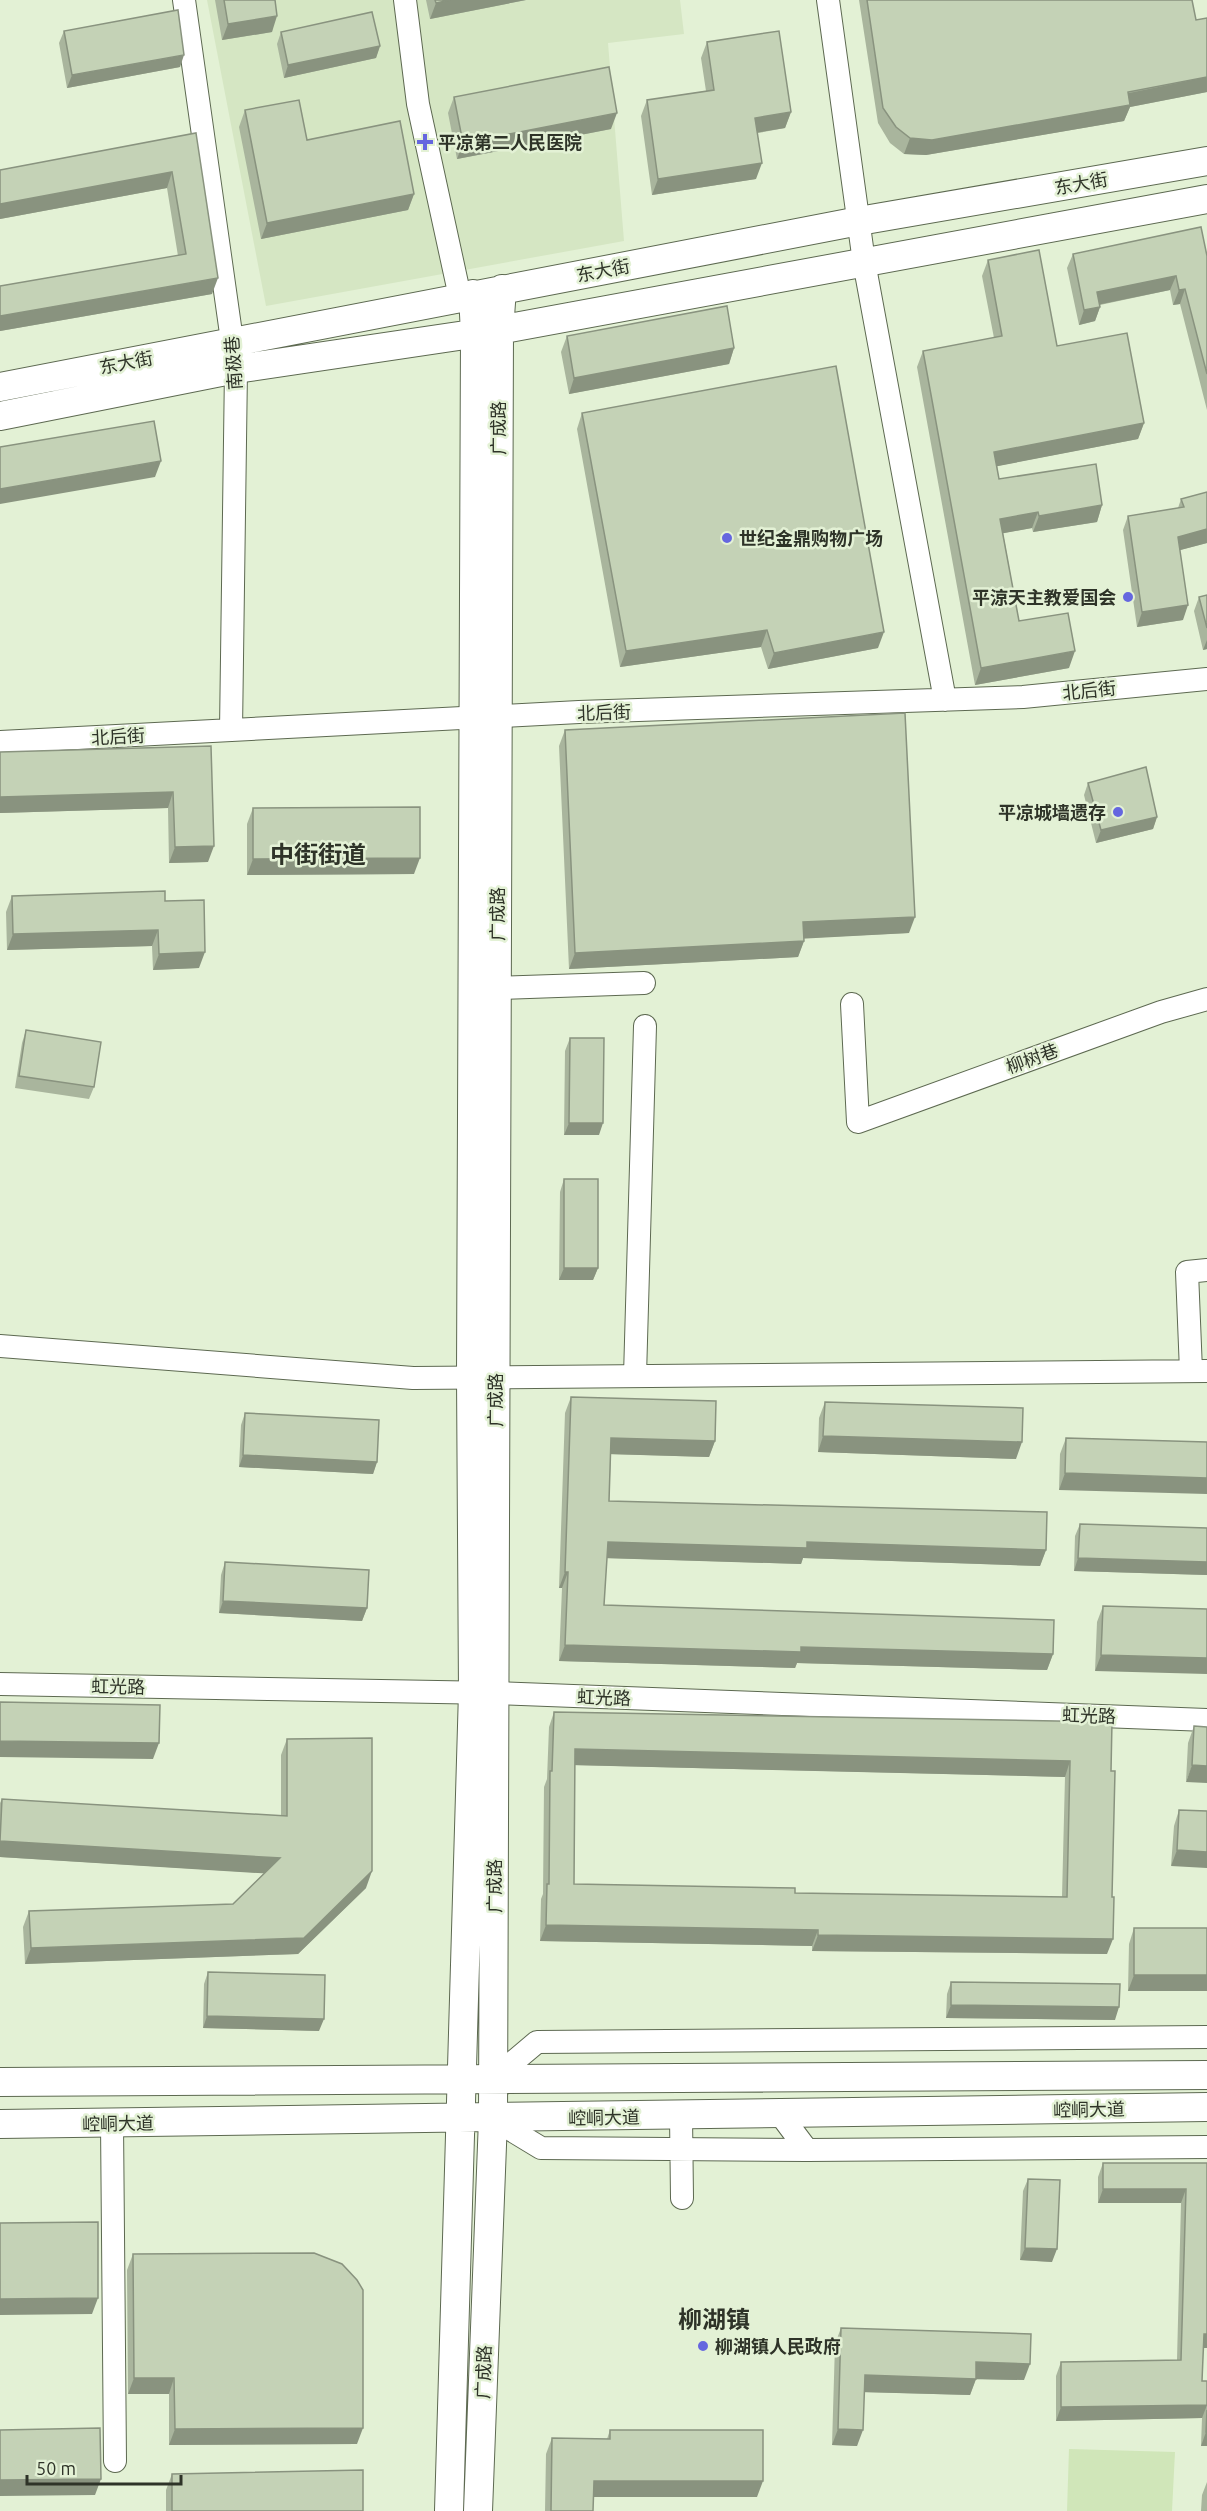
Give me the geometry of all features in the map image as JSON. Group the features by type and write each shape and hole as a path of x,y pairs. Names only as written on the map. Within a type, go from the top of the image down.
{"main road":[{"name":"东大街","path":"0,416 466,296 859,221 1207,161"},
{"name":"东大街","path":"0,387 235,355 487,332 1207,200"},
{"name":"广成路","path":"478,2511 493,2119 484,1692 487,332 502,289"},
{"name":"广成路","path":"466,296 487,332"},
{"name":"广成路","path":"483,1377 496,988 486,717"},
{"name":"广成路","path":"449,2511 461,2079 484,1692"},
{"name":"崆峒大道","path":"0,2082 1207,2075"},
{"name":"崆峒大道","path":"0,2124 493,2119 1207,2107"}],"street":[{"name":"南极巷","path":"184,0 235,355 231,730"},
{"path":"405,0 418,104 466,296"},
{"path":"828,0 864,262 945,700"},
{"name":"北后街","path":"0,742 486,717 1023,697 1207,678"},
{"path":"496,988 644,983"},
{"name":"柳树巷","path":"852,1004 858,1122 1161,1012 1207,999"},
{"path":"635,1376 645,1026"},
{"path":"0,1346 413,1378 1199,1371 1187,1272 1207,1270"},
{"name":"虹光路","path":"0,1684 484,1692 1207,1720"},
{"path":"493,2079 537,2042 1207,2037"},
{"path":"780,2114 807,2150"},
{"path":"681,2116 682,2198"},
{"path":"493,2119 542,2148 807,2150 1207,2147"},
{"path":"112,2123 115,2461"}],"shaded area":[{"name":"平凉第二人民医院","path":"207,0 680,0 684,34 608,43 624,241 266,306"},
{"path":"1069,2449 1175,2452 1172,2511 1067,2511"}],"building":[{"path":"224,0 275,0 277,16 228,24"},
{"path":"867,0 1192,0 1196,20 1207,18 1207,77 1128,92 1130,105 932,140 910,138 896,127 883,108"},
{"path":"178,10 184,55 72,75 64,31"},
{"path":"372,12 380,46 288,65 281,32"},
{"path":"779,31 791,112 755,118 762,163 658,179 647,100 714,90 707,42"},
{"path":"609,67 617,113 463,143 454,97"},
{"path":"299,100 307,140 400,121 414,194 267,223 245,110"},
{"path":"196,133 218,278 0,316 0,286 186,254 172,172 0,204 0,170"},
{"path":"1201,227 1207,256 1207,374 1185,289 1179,290 1176,276 1097,292 1100,307 1084,310 1073,254"},
{"path":"1039,250 1057,346 1127,333 1144,423 994,452 999,479 1096,464 1102,505 1039,516 1038,512 1000,519 1019,621 1068,613 1075,651 981,668 923,351 1002,336 988,260"},
{"path":"727,306 734,348 574,378 567,336"},
{"name":"世纪金鼎购物广场","path":"836,366 884,632 774,653 767,630 626,651 582,413"},
{"path":"154,421 161,461 0,489 0,447"},
{"path":"1207,492 1207,529 1178,537 1188,605 1142,612 1128,516 1184,507 1181,499"},
{"path":"1207,595 1207,628 1199,597"},
{"path":"905,713 915,917 803,922 804,941 575,953 565,730"},
{"path":"211,746 214,846 175,847 173,792 0,797 0,752"},
{"name":"平凉城墙遗存","path":"1146,767 1157,817 1101,830 1088,783"},
{"path":"420,807 420,858 253,859 253,808"},
{"path":"165,891 165,901 204,900 205,952 159,954 158,930 13,934 12,896"},
{"path":"26,1030 101,1042 94,1087 19,1076"},
{"path":"570,1038 604,1038 603,1123 569,1123"},
{"path":"564,1179 598,1179 598,1268 564,1268"},
{"path":"571,1397 716,1401 715,1441 611,1438 609,1501 1047,1512 1046,1550 807,1542 807,1548 608,1542 604,1605 1054,1620 1053,1654 801,1647 801,1652 565,1645"},
{"path":"825,1402 1023,1408 1022,1442 823,1436"},
{"path":"245,1413 379,1420 377,1462 243,1455"},
{"path":"1066,1438 1207,1442 1207,1478 1065,1473"},
{"path":"1080,1524 1207,1528 1207,1562 1078,1558"},
{"path":"225,1562 369,1570 367,1608 223,1601"},
{"path":"1103,1606 1207,1609 1207,1658 1101,1655"},
{"path":"0,1702 160,1705 159,1743 0,1741"},
{"path":"554,1712 1112,1722 1111,1771 1115,1771 1113,1939 818,1935 818,1930 546,1925 547,1884 549,1884 550,1771 552,1771","holes":["575,1749 1070,1761 1067,1897 795,1893 795,1888 574,1884"]},
{"path":"1194,1726 1207,1727 1207,1766 1192,1765"},
{"path":"372,1738 372,1871 304,1938 31,1948 29,1911 233,1904 280,1858 0,1841 2,1799 287,1816 287,1739"},
{"path":"1179,1810 1207,1811 1207,1852 1177,1850"},
{"path":"1134,1928 1207,1928 1207,1975 1134,1975"},
{"path":"208,1972 325,1975 324,2019 207,2016"},
{"path":"951,1982 1120,1984 1119,2007 951,2005"},
{"path":"1103,2163 1207,2163 1207,2334 1204,2334 1202,2381 1207,2381 1207,2405 1061,2407 1061,2362 1181,2360 1186,2189 1103,2189"},
{"path":"1028,2179 1060,2180 1057,2249 1025,2248"},
{"path":"98,2222 98,2298 0,2299 0,2223"},
{"path":"314,2253 342,2264 363,2290 363,2428 175,2429 174,2378 134,2378 133,2254"},
{"path":"841,2328 1031,2334 1030,2364 976,2362 976,2379 865,2375 863,2430 838,2429"},
{"path":"100,2428 101,2479 0,2480 0,2430"},
{"path":"610,2430 763,2430 763,2481 594,2481 593,2511 551,2511 552,2438 610,2439"},
{"path":"363,2470 363,2511 172,2511 172,2474"}],"place":[{"name":"平凉第二人民医院","path":"425,142"},
{"name":"世纪金鼎购物广场","path":"727,538"},
{"name":"平涼天主教爱国会","path":"1128,597"},
{"name":"平凉城墙遗存","path":"1118,812"},
{"name":"柳湖镇人民政府","path":"703,2346"}],"district":[{"name":"中街街道","path":"318,854"},
{"name":"柳湖镇","path":"714,2319"}]}
